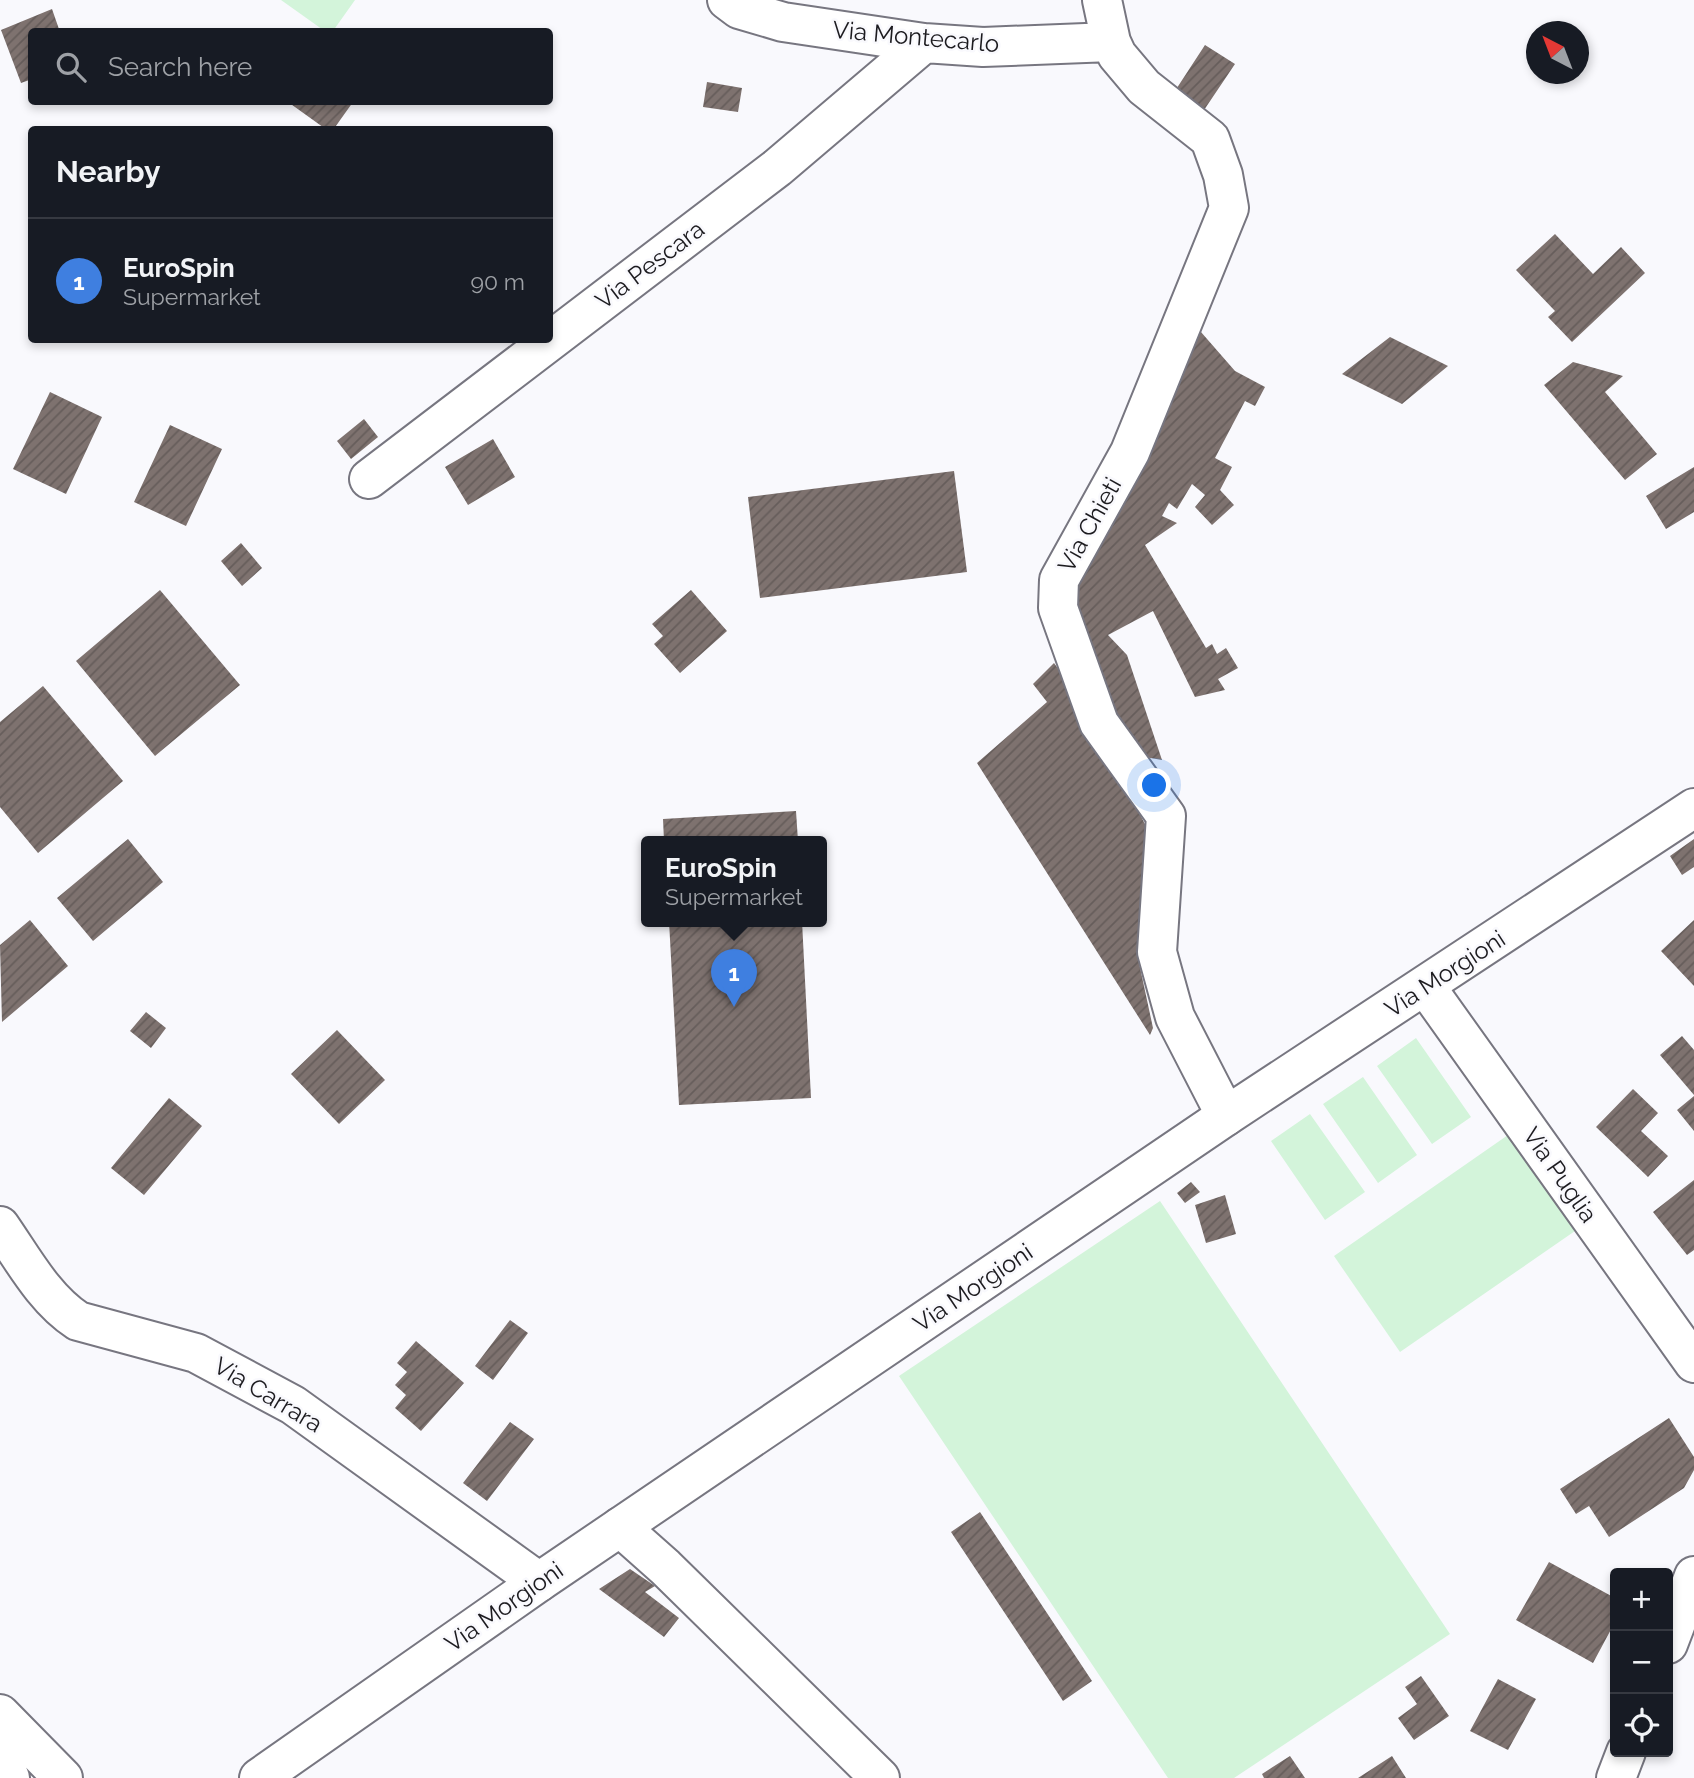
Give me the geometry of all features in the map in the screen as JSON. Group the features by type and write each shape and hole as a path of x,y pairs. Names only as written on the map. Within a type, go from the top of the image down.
{"street":[{"name":"Via Montecarlo","path":"727,0 739,9 783,22 924,43 983,47 1111,42"},
{"name":"Via Chieti","path":"1102,0 1111,42 1117,55 1144,87 1210,139 1223,175 1229,208 1130,452 1059,580 1058,607 1099,723 1166,816 1157,952 1175,1017 1226,1116"},
{"name":"Via Pescara","path":"553,338 777,167 924,43"},
{"name":"Via Pescara","path":"369,479 547,343"},
{"name":"Via Morgioni","path":"259,1778 539,1582 1226,1116 1426,987 1694,808"},
{"name":"Via Puglia","path":"1426,987 1681,1318 1694,1363"},
{"name":"Via Carrara","path":"0,1226 48,1295 65,1313 78,1321 196,1353 293,1405 539,1582"},
{"path":"620,1527 665,1567 880,1778"},
{"path":"1673,1631 1694,1576"},
{"path":"0,1714 63,1778"},
{"path":"0,1757 10,1778"},
{"path":"1616,1778 1624,1757"}],"green space":[{"path":"281,0 355,0 335,28 320,28"},
{"path":"1416,1038 1471,1117 1432,1144 1377,1066"},
{"path":"1363,1077 1417,1155 1378,1183 1323,1104"},
{"path":"1310,1114 1365,1192 1325,1220 1271,1141"},
{"path":"1508,1135 1575,1231 1400,1352 1334,1256"},
{"path":"1160,1201 1450,1634 1234,1778 1168,1778 899,1376"}],"building":[{"path":"52,9 59,28 28,28 28,80 21,83 1,30"},
{"path":"1205,45 1235,64 1200,116 1171,97"},
{"path":"707,82 742,88 738,112 703,107"},
{"path":"292,105 351,105 336,126 321,126"},
{"path":"1555,234 1593,274 1621,247 1645,273 1572,342 1548,317 1555,311 1516,270"},
{"path":"1194,324 1235,371 1265,387 1255,406 1245,401 1215,458 1232,467 1220,490 1234,505 1212,525 1195,507 1205,495 1192,484 1177,509 1169,503 1162,516 1177,523 1145,545 1206,648 1212,644 1217,654 1226,648 1238,668 1218,679 1225,690 1195,697 1153,611 1108,635 1127,655 1162,760 1139,756 1110,718 1072,590"},
{"path":"1390,337 1448,366 1402,404 1342,374"},
{"path":"1573,362 1623,376 1605,392 1657,454 1625,480 1544,385"},
{"path":"50,392 102,417 66,494 13,469"},
{"path":"364,419 378,437 351,459 337,441"},
{"path":"170,425 222,449 186,526 134,502"},
{"path":"493,439 515,477 468,505 445,467"},
{"path":"1694,467 1694,512 1666,529 1646,496"},
{"path":"954,471 967,572 760,598 748,497"},
{"path":"241,543 262,568 242,586 221,561"},
{"path":"160,590 240,685 155,756 76,661"},
{"path":"691,590 727,631 680,673 654,644 663,636 652,624"},
{"path":"1054,663 1078,696 1146,826 1138,958 1153,1028 1150,1035 977,763 1047,702 1033,684"},
{"path":"43,686 123,781 38,853 0,807 0,722"},
{"path":"796,811 798,836 664,836 663,819"},
{"path":"128,839 163,882 93,941 57,898"},
{"path":"1694,839 1694,867 1682,875 1670,856"},
{"path":"30,920 68,966 2,1022 0,945"},
{"path":"1694,920 1694,986 1661,951"},
{"path":"669,927 802,927 811,1098 679,1105"},
{"path":"146,1012 166,1028 151,1048 130,1031"},
{"path":"337,1030 385,1080 339,1124 291,1074"},
{"path":"1682,1036 1694,1050 1694,1095 1660,1055"},
{"path":"1633,1089 1658,1113 1641,1131 1668,1156 1648,1177 1596,1127"},
{"path":"1694,1096 1694,1131 1677,1110"},
{"path":"169,1098 202,1126 144,1195 111,1168"},
{"path":"1694,1180 1694,1250 1687,1255 1653,1212"},
{"path":"1191,1182 1200,1192 1185,1203 1177,1193"},
{"path":"1225,1195 1236,1234 1206,1243 1195,1205"},
{"path":"510,1320 528,1333 493,1380 475,1366"},
{"path":"416,1341 464,1383 421,1431 395,1408 406,1395 395,1385 407,1372 397,1363"},
{"path":"1669,1418 1694,1457 1694,1470 1684,1488 1609,1537 1589,1506 1576,1514 1560,1489"},
{"path":"510,1422 534,1439 487,1501 463,1483"},
{"path":"980,1512 1092,1681 1063,1701 951,1532"},
{"path":"1549,1562 1610,1595 1610,1631 1593,1663 1516,1620"},
{"path":"630,1569 655,1586 645,1592 679,1618 664,1637 599,1589"},
{"path":"1421,1676 1449,1716 1414,1740 1398,1718 1417,1704 1405,1687"},
{"path":"1498,1679 1536,1699 1508,1750 1470,1731"},
{"path":"1290,1756 1305,1778 1264,1778 1262,1774"},
{"path":"1392,1756 1406,1778 1358,1778"}],"place":[{"name":"EuroSpin","path":"734,1007"}]}
